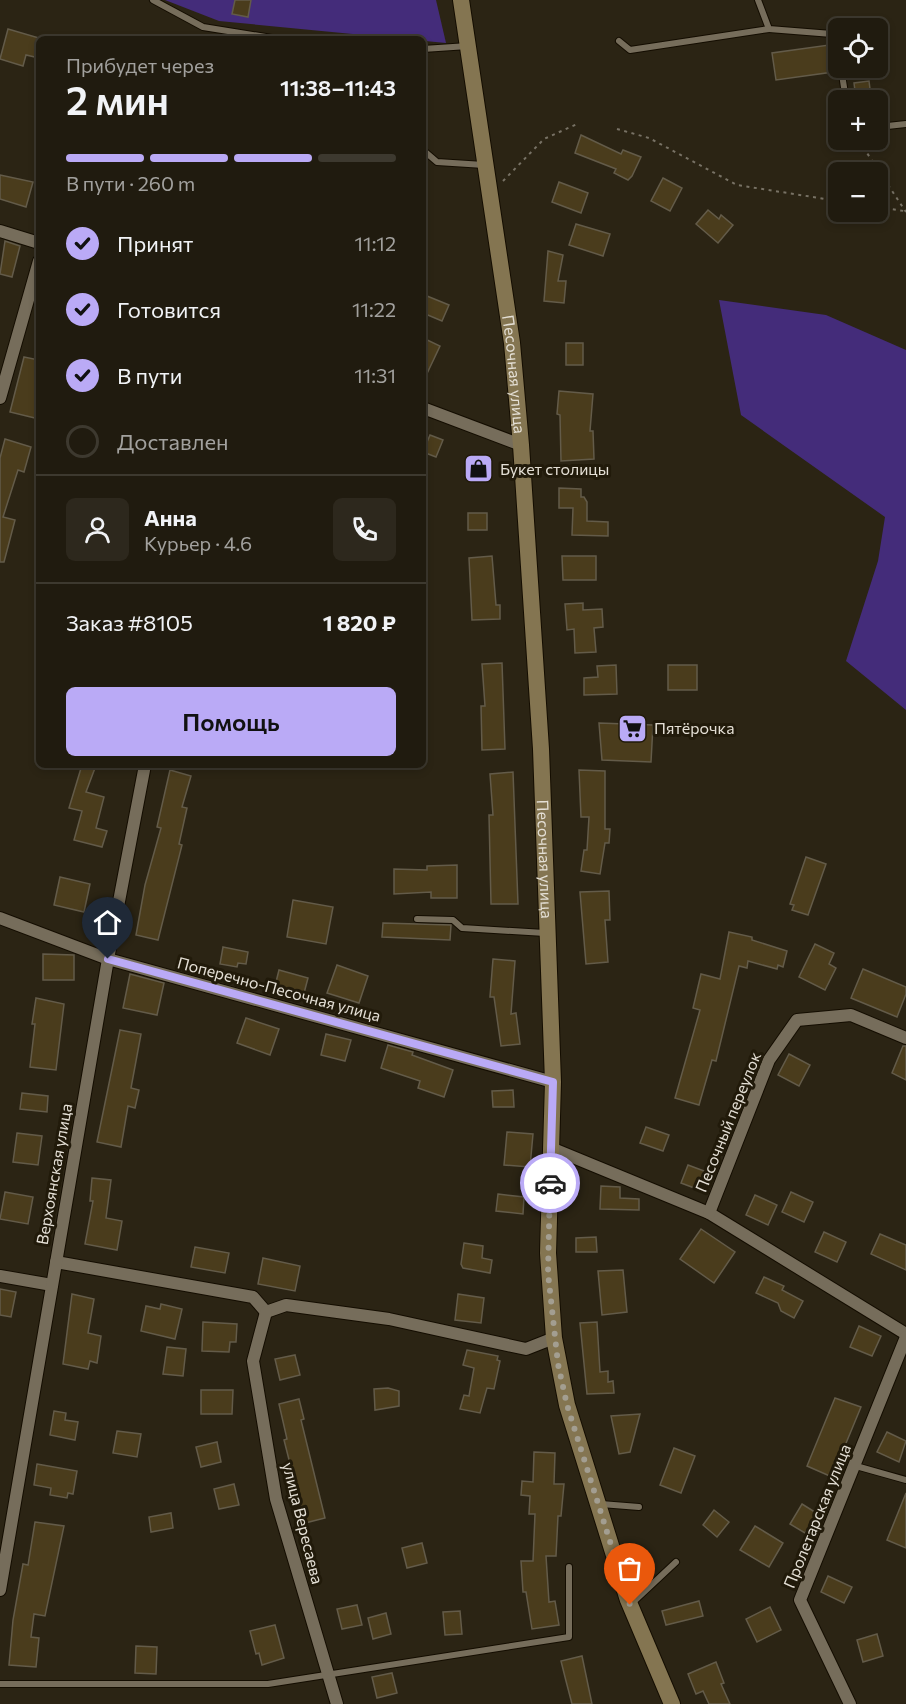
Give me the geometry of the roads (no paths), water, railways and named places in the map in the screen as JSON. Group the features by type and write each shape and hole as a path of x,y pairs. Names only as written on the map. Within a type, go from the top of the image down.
{"main road":[{"name":"Песочная улица","path":"461,0 512,343 521,445 541,749 548,933 553,1082 548,1253 554,1338 567,1405 630,1605 672,1704"}],"street":[{"path":"0,231 36,242"},
{"path":"0,398 36,272"},
{"path":"426,409 521,445"},
{"name":"Верхоянская улица","path":"0,1590 108,959 144,768"},
{"name":"Поперечно-Песочная улица","path":"0,918 108,959 553,1082"},
{"name":"Песочный переулок","path":"708,1213 769,1060 797,1020 851,1016 906,1038"},
{"path":"551,1148 708,1213 906,1335"},
{"path":"56,1262 253,1297 266,1312 286,1305 389,1319 526,1349 554,1338"},
{"path":"0,1276 52,1285"},
{"name":"улица Вересаева","path":"266,1312 253,1361 276,1498 337,1704"},
{"name":"Пролетарская улица","path":"850,1704 800,1600 856,1466 906,1335"}],"lane":[{"path":"153,0 203,27 259,36"},
{"path":"758,0 769,29"},
{"path":"619,41 630,50 656,48 769,29 828,34"},
{"path":"426,49 468,46"},
{"path":"888,126 906,124"},
{"path":"426,153 437,162 486,165"},
{"path":"417,919 453,920 462,928 548,933"},
{"path":"856,1466 906,1480"},
{"path":"598,1504 639,1507"},
{"path":"630,1605 676,1562"},
{"path":"0,1684 268,1684 569,1637 569,1567"}],"place":[{"name":"Букет столицы","path":"479,469"},
{"name":"Пятёрочка","path":"633,728"}]}
